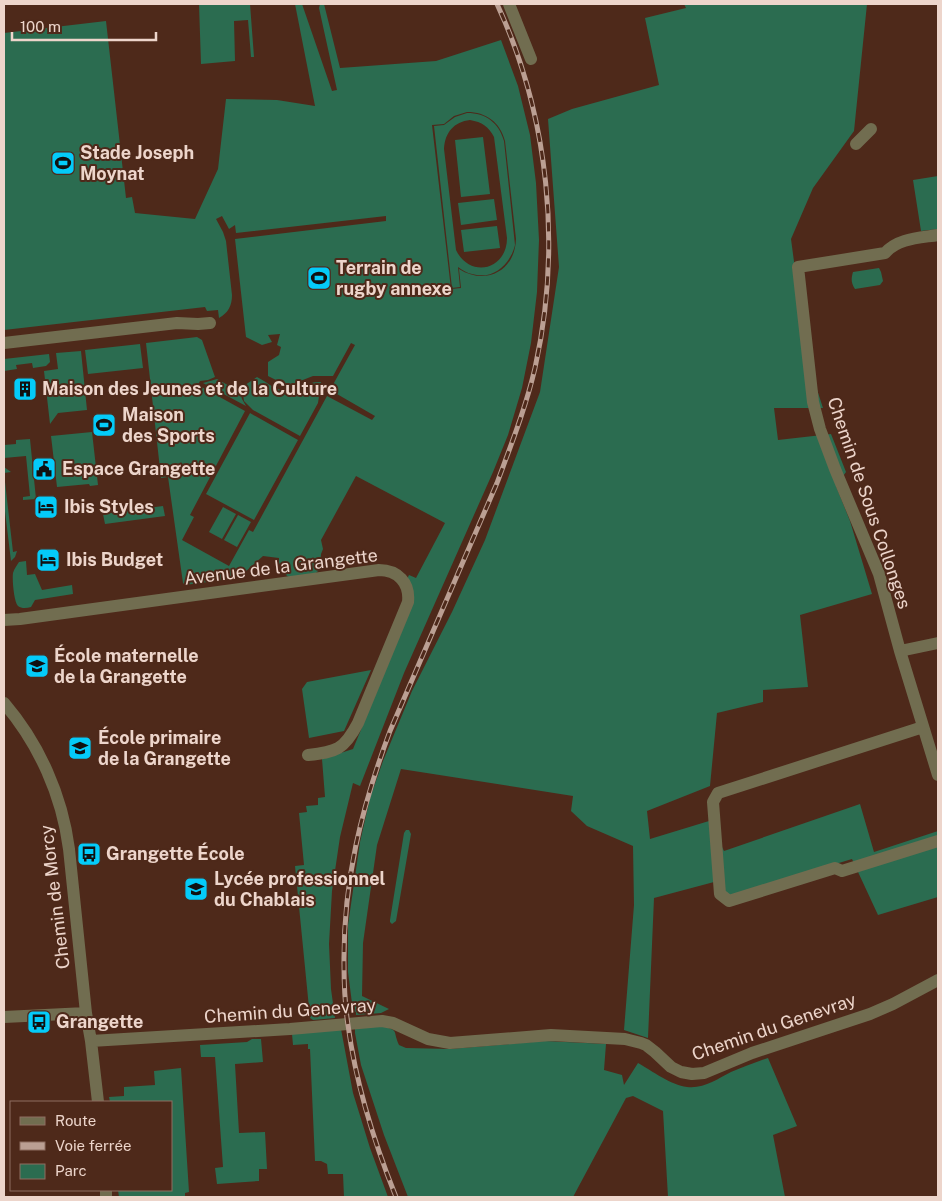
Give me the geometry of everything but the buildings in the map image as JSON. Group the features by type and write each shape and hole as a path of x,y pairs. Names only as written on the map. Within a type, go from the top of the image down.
{"street":[{"path":"509,4 531,59"},
{"path":"856,144 871,129"},
{"name":"Chemin de Sous Collonges","path":"938,235 900,241 886,253 798,267 813,402 835,469 879,574 900,651 938,775"},
{"path":"5,344 177,323 210,323"},
{"name":"Avenue de la Grangette","path":"4,620 379,570 395,573 406,585 408,602 354,730 348,741 335,750 308,755"},
{"path":"900,651 938,643"},
{"name":"Chemin de Morcy","path":"4,703 24,729 42,761 55,791 65,824 98,1101"},
{"path":"923,727 718,793 713,802 720,894 730,901 835,868 842,871 938,841"},
{"name":"Chemin du Genevray","path":"91,1041 290,1029 382,1021 393,1023 428,1039 450,1043 535,1035 608,1037 633,1040 651,1048 676,1070 686,1074 698,1074 762,1049 870,1014 938,980"},
{"path":"4,1017 86,1013"}],"green space":[{"path":"199,4 250,4 254,57 251,57 248,20 234,21 235,61 201,64"},
{"path":"295,4 302,4 332,91 337,90 319,8 320,4 324,4 340,68 436,61 501,40 518,86 530,135 536,183 539,240 537,292 531,343 522,388 508,435 404,673 360,786 353,783 340,837 332,891 329,944 331,989 335,1018 313,1020 310,1018 295,866 304,865 299,813 307,812 306,806 318,805 318,798 325,797 322,759 353,749 408,616 408,577 409,575 416,578 445,523 356,476 321,540 323,549 320,566 316,573 290,578 279,563 279,558 263,556 245,572 245,577 185,585 183,583 168,477 161,478 146,343 197,337 202,340 215,377 200,381 198,385 245,411 190,515 194,517 182,540 229,566 249,530 253,532 327,396 372,420 375,416 330,390 355,345 351,343 333,376 313,376 290,385 282,385 268,376 268,362 279,355 281,347 277,345 280,334 268,335 272,342 262,345 246,337 235,239 386,221 386,216 236,233 235,225 229,229 222,216 216,219 226,241 232,295 229,309 219,318 218,310 207,311 205,307 4,330 4,33 106,21 126,198 132,197 135,213 195,219 218,169 226,99 277,100 315,106","holes":["474,112 491,119 503,134 516,239 514,250 505,267 489,275 479,276 459,269 461,288 451,289 432,125 444,124 454,116"]},
{"path":"684,4 867,4 854,131 813,188 791,239 807,359 823,408 774,408 778,440 831,434 846,472 836,486 850,521 872,594 800,615 808,687 763,690 763,702 717,713 710,786 647,811 650,839 709,821 724,851 860,804 874,852 938,831 938,897 878,915 852,859 730,896 714,882 654,898 648,1038 624,1030 634,905 633,846 587,826 571,811 573,796 401,769 377,845 363,943 362,996 389,1009 381,1013 356,1015 356,1012 353,1011 348,972 348,925 360,842 370,798 412,691 452,612 485,540 540,392 559,267 548,119 572,109 659,85 645,18 686,8"},
{"path":"474,113 486,117 495,124 502,135 515,245 505,265 494,273 480,275 468,273 458,267 460,287 452,288 434,126 444,125 455,117","holes":["464,121 474,121 485,125 494,137 507,238 501,257 495,264 487,267 470,265 462,259 456,250 444,149 446,138 451,129"]},
{"path":"483,137 490,194 461,197 455,140"},
{"path":"938,176 938,229 921,231 913,180"},
{"path":"494,199 497,220 461,225 458,203"},
{"path":"497,226 500,248 464,252 461,230"},
{"path":"879,268 883,281 880,285 855,289 852,281 853,272"},
{"path":"140,344 143,368 88,374 85,350"},
{"path":"81,351 87,410 58,413 50,424 44,371 58,369 56,353"},
{"path":"49,354 50,362 46,366 33,368 32,363 16,365 17,369 4,371 4,359"},
{"path":"257,377 282,390 321,382 318,403 300,436 253,410 244,401 242,387"},
{"path":"217,379 240,392 246,406 203,383"},
{"path":"250,413 298,440 254,520 206,494"},
{"path":"92,432 98,485 57,487 51,436"},
{"path":"30,439 36,499 23,500 23,497 30,496 26,456 4,458 4,445 16,444 16,440"},
{"path":"4,467 11,472 4,473"},
{"path":"4,473 13,552 17,551 11,561 4,503"},
{"path":"163,506 165,516 105,524 103,514"},
{"path":"223,507 236,514 222,539 209,532"},
{"path":"238,515 251,522 237,547 224,540"},
{"path":"26,561 27,575 35,574 42,590 72,585 73,594 35,600 31,607 23,608 18,606 14,595 13,573 19,562"},
{"path":"371,670 344,731 309,738 302,689 307,682"},
{"path":"406,830 409,830 411,834 396,921 392,924 390,920"},
{"path":"381,1026 393,1030 399,1045 406,1048 450,1049 545,1041 606,1044 604,1070 622,1075 624,1085 638,1063 675,1084 693,1087 710,1083 731,1072 768,1058 797,1126 773,1135 785,1197 668,1197 663,1111 633,1096 626,1098 573,1197 408,1197 384,1135 361,1065 355,1033 355,1028"},
{"path":"341,1029 353,1093 388,1197 344,1197 343,1174 328,1174 327,1164 315,1161 310,1049 308,1049 308,1044 293,1045 292,1034"},
{"path":"252,1039 261,1039 263,1062 235,1064 239,1133 265,1132 267,1169 259,1169 259,1181 217,1184 215,1168 223,1167 215,1057 201,1057 200,1045 247,1042"},
{"path":"181,1068 189,1192 185,1193 185,1197 119,1197 118,1191 172,1191 172,1101 110,1101 109,1097 124,1096 124,1087 155,1085 154,1071"}],"railway":[{"path":"396,1197 367,1113 351,1047 344,980 344,934 350,875 370,789 390,731 497,483 527,397 535,368 543,322 548,276 549,229 546,183 539,136 529,91 515,47 497,4"}],"place":[{"name":"Stade Joseph Moynat","path":"63,163"},
{"name":"Terrain de rugby annexe","path":"319,278"},
{"name":"Maison des Jeunes et de la Culture","path":"25,389"},
{"name":"Maison des Sports","path":"104,425"},
{"name":"Espace Grangette","path":"44,469"},
{"name":"Ibis Styles","path":"46,507"},
{"name":"Ibis Budget","path":"48,560"},
{"name":"École maternelle de la Grangette","path":"37,666"},
{"name":"École primaire de la Grangette","path":"80,748"},
{"name":"Grangette École","path":"89,854"},
{"name":"Lycée professionnel du Chablais","path":"196,889"},
{"name":"Grangette","path":"39,1022"}]}
